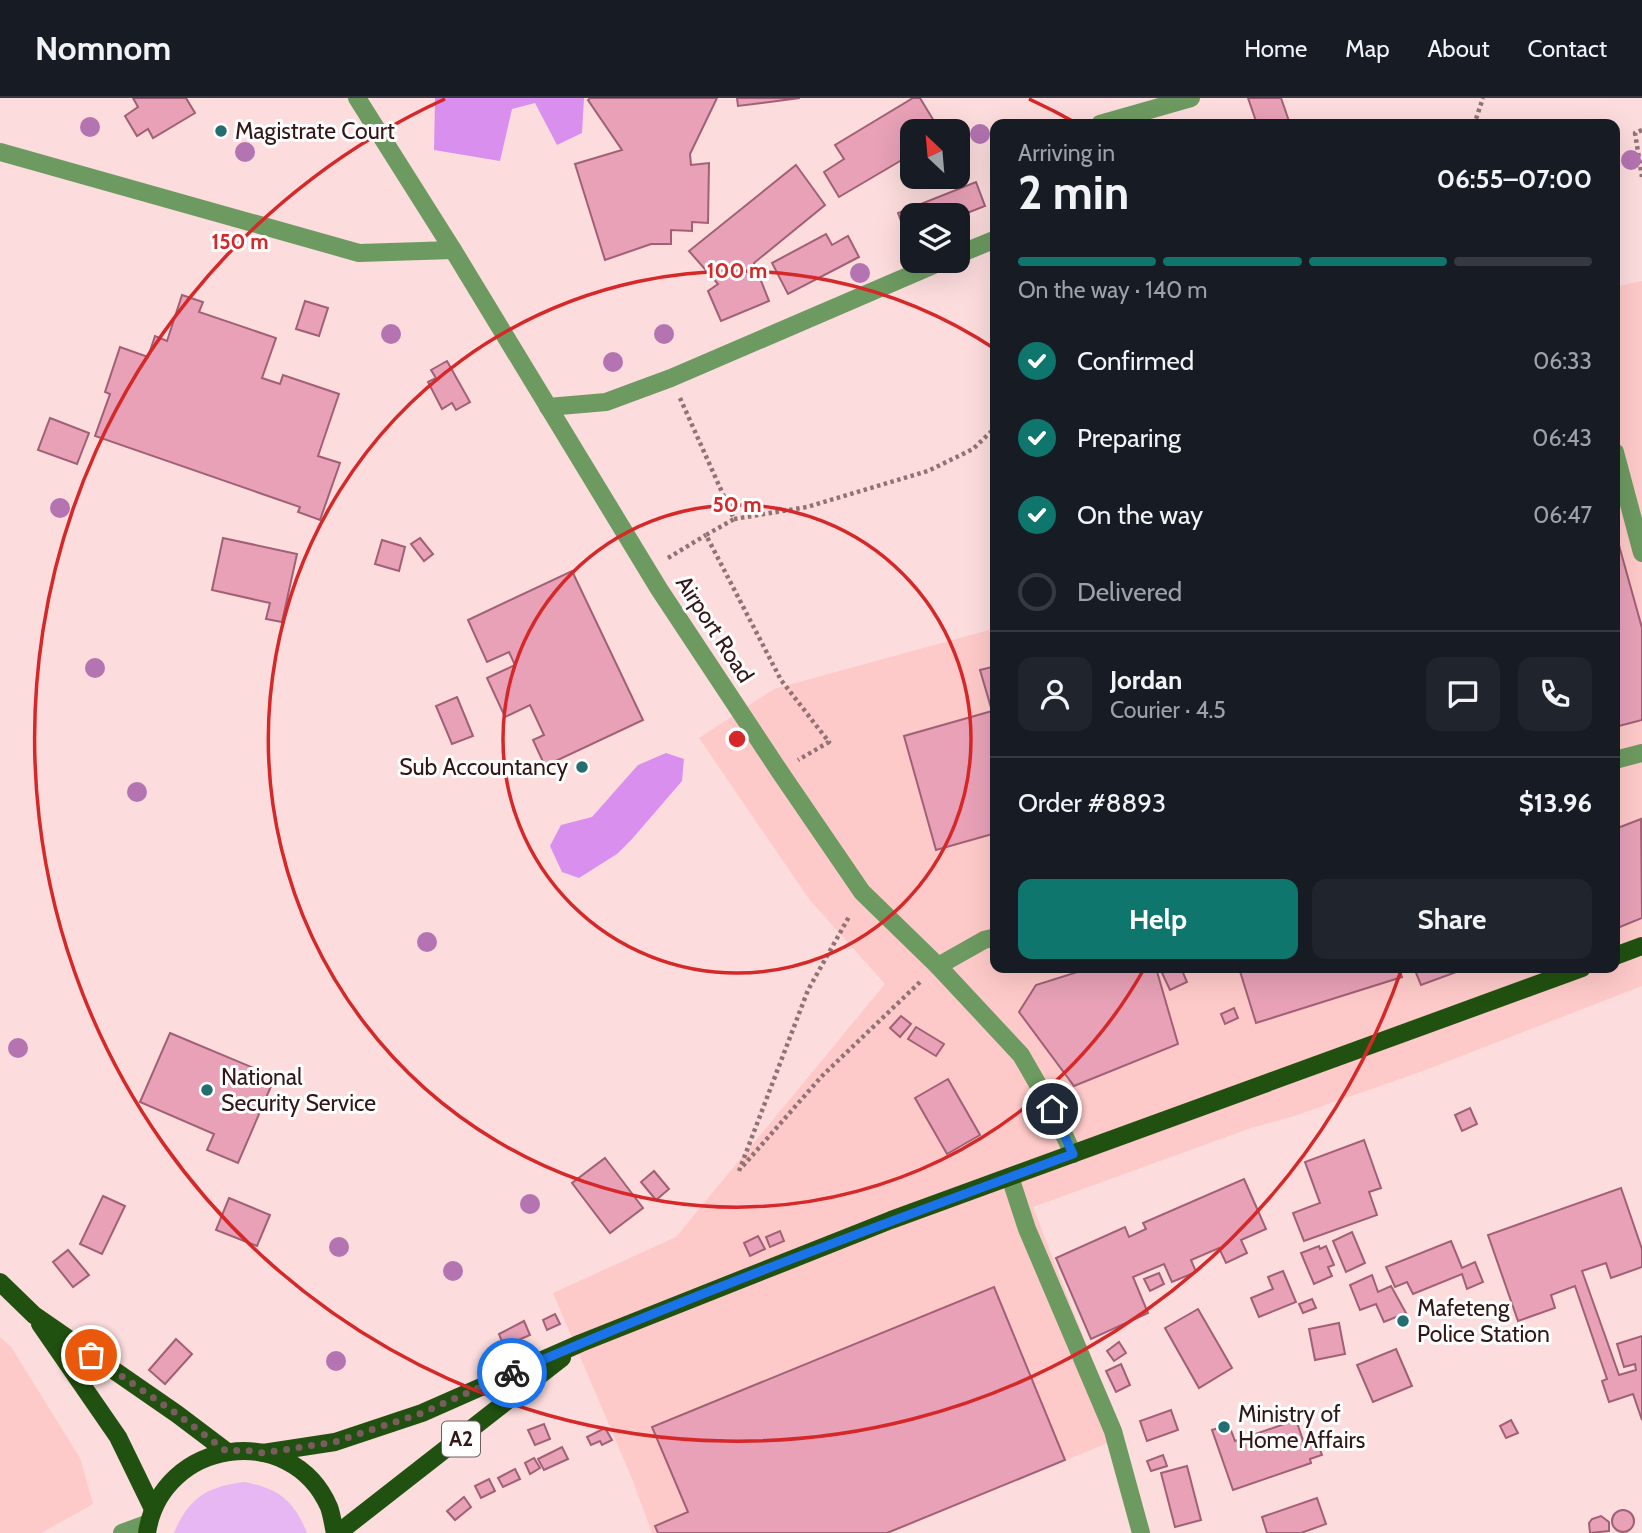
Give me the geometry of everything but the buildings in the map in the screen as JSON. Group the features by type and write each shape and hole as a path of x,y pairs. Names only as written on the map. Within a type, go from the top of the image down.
{"main road":[{"path":"1620,954 1642,946"},
{"name":"A2","path":"263,1453 335,1442 422,1413 581,1343 891,1220 1569,973"},
{"path":"0,1282 34,1315 226,1451"},
{"path":"34,1315 118,1437 150,1522"},
{"name":"A2","path":"150,1522 170,1482 195,1462 226,1451 245,1450 263,1453 290,1464 313,1482 329,1507 337,1533 581,1343"}],"street":[{"name":"Airport Road","path":"357,98 453,250 647,570 779,772 862,892 1021,1055 1052,1109 1073,1154"},
{"path":"1118,119 1191,98"},
{"path":"0,152 359,253 453,250"},
{"path":"970,250 990,241"},
{"path":"548,407 606,401 671,378 915,273"},
{"path":"1620,471 1642,553"},
{"path":"1620,759 1642,753"},
{"path":"938,967 990,938"},
{"path":"1010,1177 1027,1229 1113,1431 1141,1533"},
{"path":"122,1533 150,1522"}],"path":[{"path":"1476,119 1483,98"},
{"path":"1642,130 1635,132 1642,177"},
{"path":"671,378 734,519"},
{"path":"647,570 734,519 807,507 928,471 973,449 990,433"},
{"path":"706,535 780,680 829,742 779,772"},
{"path":"862,892 808,990 739,1171 822,1076 938,967"}],"shaded area":[{"path":"435,98 584,98 582,133 557,145 535,103 512,109 500,161 434,150"},
{"path":"1642,281 1642,986 1420,1072 1291,1117 1251,1128 1033,1207 1122,1437 890,1533 652,1533 633,1481 553,1293 676,1237 885,984 809,899 699,738 774,689 990,630 990,973 1620,973 1620,286"},
{"path":"666,753 684,759 682,781 632,839 617,854 579,878 562,872 550,846 561,825 592,817 638,765"},
{"path":"0,1337 11,1347 80,1458 93,1504 41,1533 0,1533"},
{"path":"245,1482 267,1488 284,1498 297,1513 307,1533 174,1533 186,1511 201,1496 220,1487"}],"way so far":[{"path":"91,1355 226,1451 263,1453 335,1442 422,1413 512,1373"}],"place":[{"name":"Magistrate Court","path":"221,131"},
{"name":"Sub Accountancy","path":"582,767"},
{"name":"National Security Service","path":"207,1090"},
{"name":"Mafeteng Police Station","path":"1403,1321"},
{"name":"Ministry of Home Affairs","path":"1224,1427"}],"route":[{"path":"512,1373 891,1220 1073,1154 1052,1109"}]}
